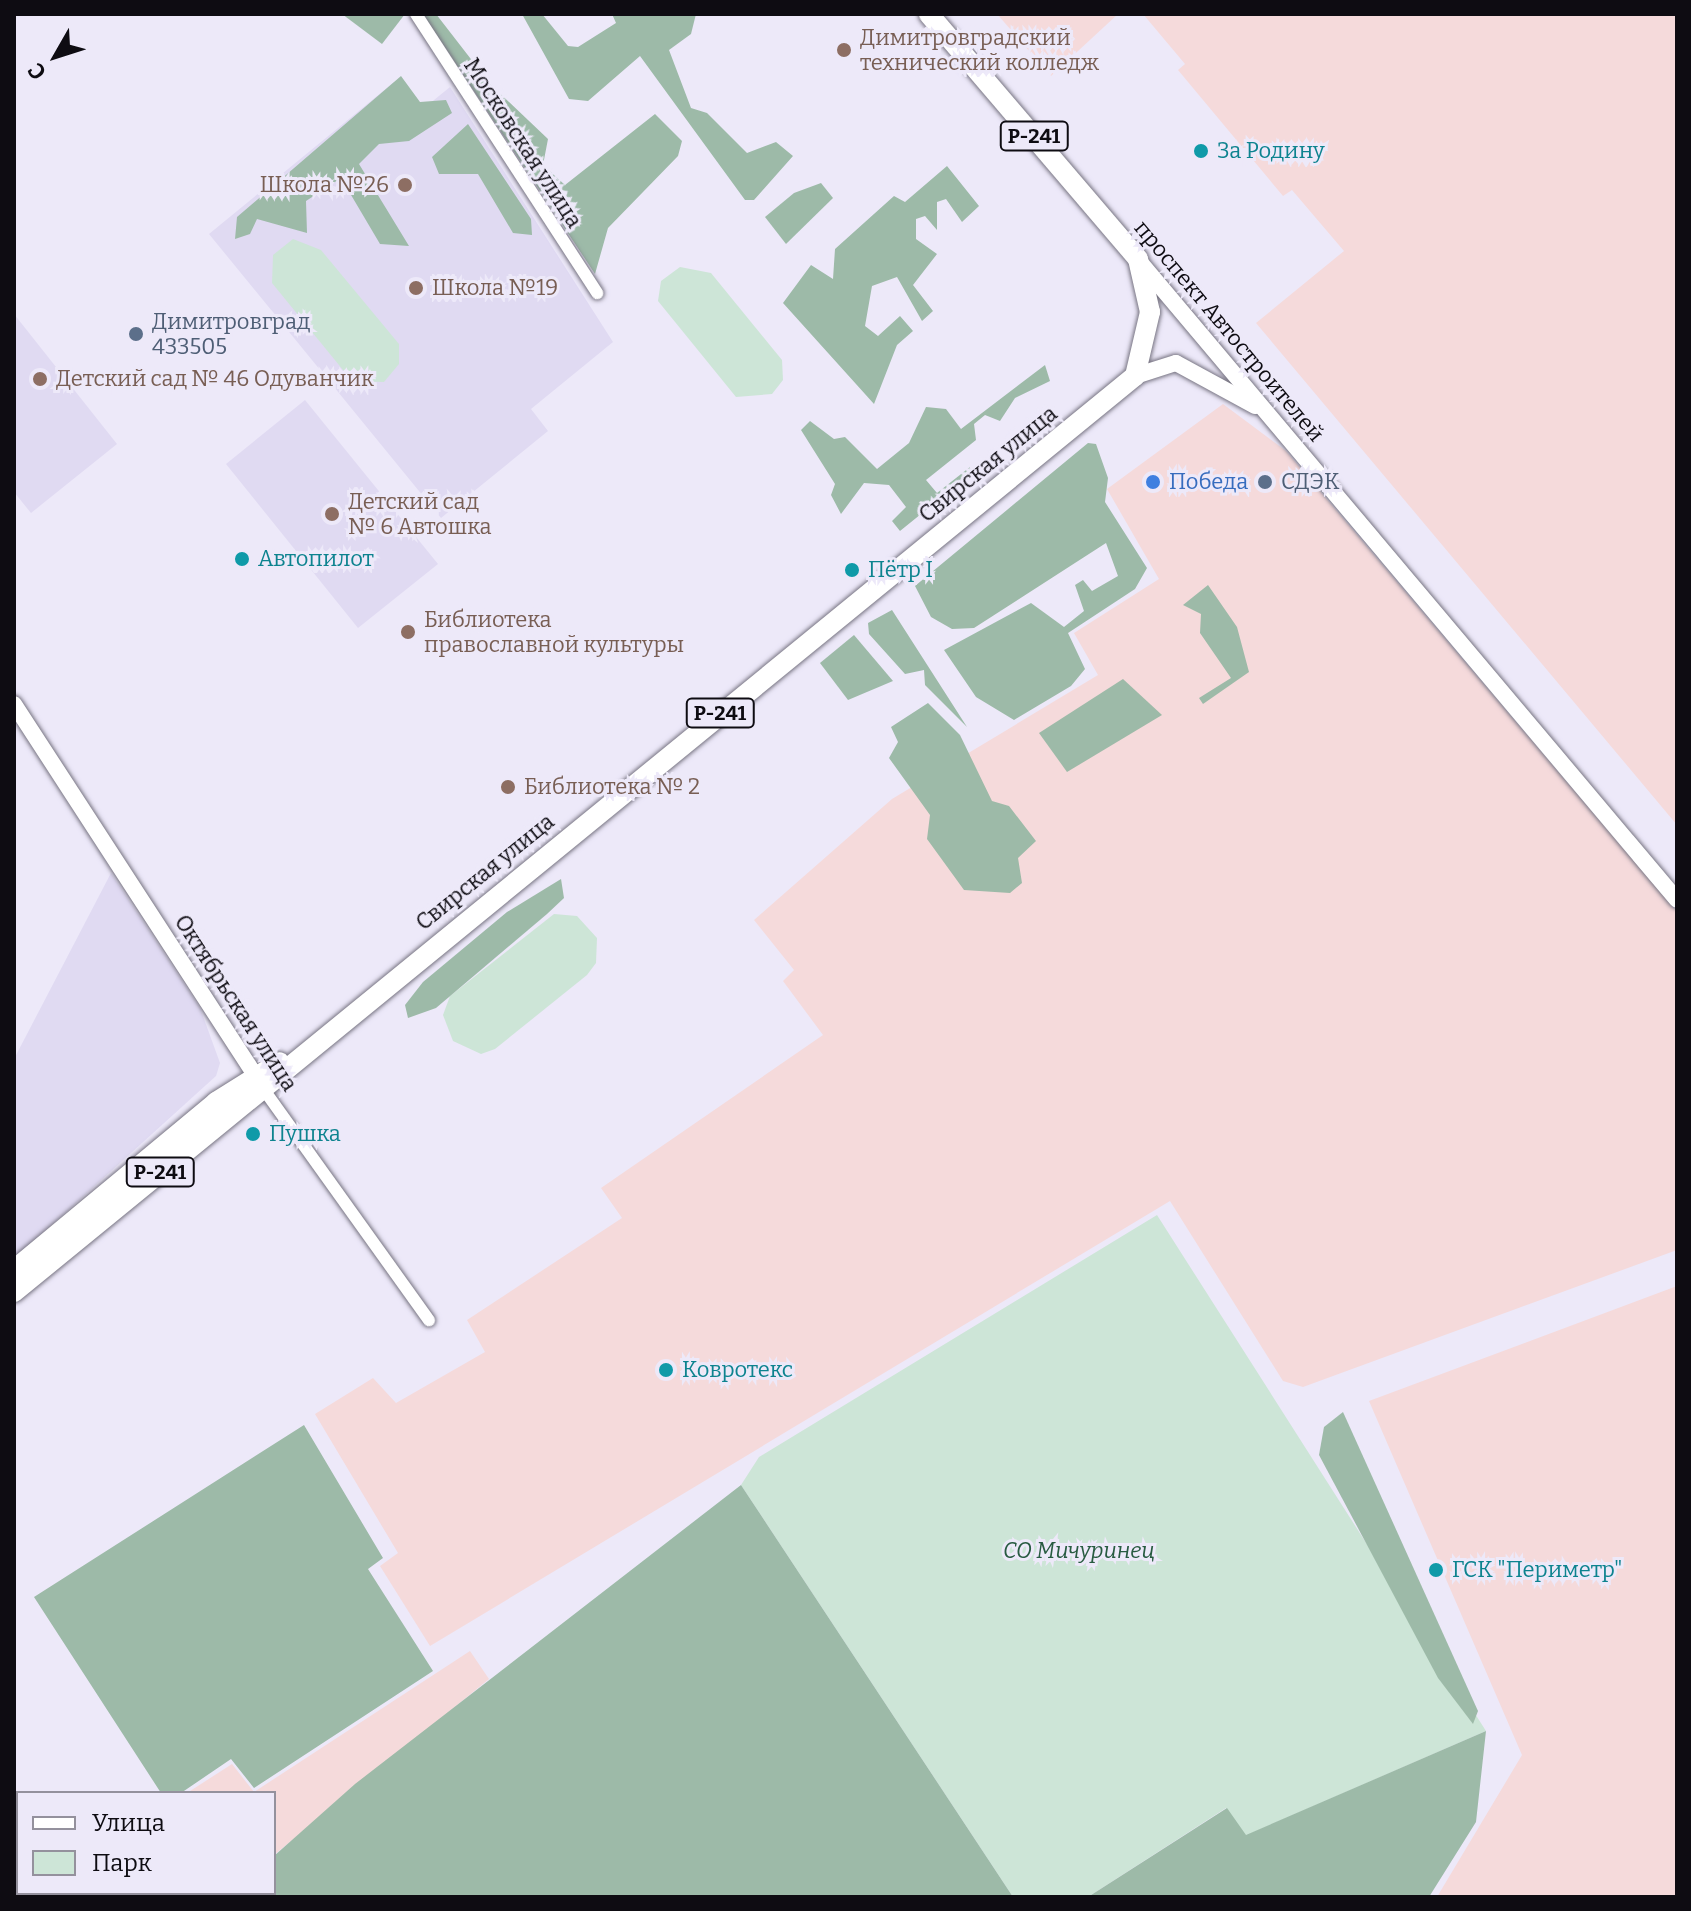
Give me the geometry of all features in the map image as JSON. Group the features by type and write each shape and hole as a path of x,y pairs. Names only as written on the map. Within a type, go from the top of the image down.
{"highway":[{"name":"проспект Автостроителей","path":"929,14 1138,259"},
{"name":"Р-241","path":"1135,376 1150,312 1138,259"},
{"name":"Свирская улица","path":"14,1292 258,1081 305,1049 1135,376"},
{"name":"Р-241","path":"14,1270 216,1102 258,1081"}],"main road":[{"name":"проспект Автостроителей","path":"1138,259 1677,900"},
{"name":"Свирская улица","path":"1135,376 1176,363 1267,413"},
{"name":"Октябрьская улица","path":"14,704 258,1081"}],"street":[{"name":"Московская улица","path":"416,14 597,293"},
{"name":"Октябрьская улица","path":"258,1081 429,1320"}],"shaded area":[{"path":"997,14 1118,14 1051,76"},
{"path":"1143,14 1677,14 1677,825 1256,323 1344,251 1292,190 1283,196 1178,70 1185,64"},
{"name":"Школа №19","path":"394,82 418,113 450,87 613,342 531,409 548,431 441,518 209,234"},
{"name":"Детский сад № 46 Одуванчик","path":"14,314 117,444 31,513 14,492"},
{"name":"Детский сад № 6 Автошка","path":"305,400 438,564 358,628 226,464"},
{"path":"1223,404 1286,451 1677,912 1677,1250 1303,1387 1283,1381 1170,1201 430,1646 380,1566 398,1553 315,1414 373,1378 396,1403 485,1352 467,1320 622,1218 601,1188 823,1035 783,981 794,970 754,920 892,799 1098,675 1074,633 1159,579 1107,489"},
{"path":"111,873 200,1008 220,1063 216,1076 14,1259 14,1059"},
{"path":"1677,1286 1677,1897 1437,1897 1522,1755 1369,1401"},
{"path":"470,1651 489,1679 276,1853 276,1791 256,1791"},
{"path":"232,1764 253,1791 190,1791"},
{"path":"32,1895 130,1895 29,1897"}],"green space":[{"path":"342,14 405,14 382,44"},
{"path":"423,14 436,14 491,85 548,139 543,165 565,185 655,114 682,141 678,156 608,228 595,274"},
{"path":"522,14 542,14 568,46 578,47 616,23 612,14 696,14 691,34 669,50 691,108 707,113 747,153 776,142 793,156 754,200 745,200 640,56 588,101 569,99"},
{"path":"401,76 420,102 446,100 452,113 409,141 379,144 359,164 409,246 380,244 341,178 306,201 307,233 257,219 250,234 235,239 237,217"},
{"path":"468,124 531,219 532,235 513,233 478,174 439,174 432,157"},
{"path":"947,166 979,206 962,222 946,199 937,202 937,230 925,216 916,219 916,239 937,254 913,285 933,311 922,321 897,277 872,286 865,326 878,336 900,316 913,331 897,345 874,404 783,303 811,265 833,279 835,249 894,196 905,202"},
{"path":"821,183 833,198 786,244 765,217 794,193"},
{"path":"293,239 321,250 399,344 399,364 384,382 352,381 272,283 273,255"},
{"path":"680,267 711,273 782,360 783,380 772,394 736,397 658,301 661,281"},
{"path":"1045,365 1050,381 1015,398 1000,421 985,415 974,424 976,440 926,480 937,493 970,467 973,472 900,531 892,521 906,507 889,485 864,483 841,514 831,495 835,484 801,430 810,421 834,439 845,437 877,469 909,443 926,407 946,409 961,429"},
{"path":"1088,443 1096,444 1108,478 1105,502 1147,568 1135,589 1068,633 1085,669 1071,686 1014,720 976,697 944,650 1031,603 1064,627 1084,611 1075,585 1083,580 1092,591 1118,576 1106,543 974,628 952,629 931,617 915,586"},
{"path":"1208,585 1237,627 1249,672 1203,704 1199,698 1231,678 1200,633 1201,614 1183,605"},
{"path":"892,610 967,727 925,685 924,670 905,674 869,634 868,623"},
{"path":"854,635 893,681 848,700 820,663"},
{"path":"1123,679 1162,715 1067,772 1039,733"},
{"path":"928,703 960,735 992,801 1009,806 1036,841 1018,858 1022,883 1010,893 964,890 927,839 930,815 889,758 898,742 891,727"},
{"path":"561,879 564,898 547,914 436,1008 408,1018 405,1005 423,982 507,912"},
{"path":"554,914 577,916 597,938 596,963 587,975 495,1049 481,1054 453,1041 443,1015 450,996"},
{"name":"СО Мичуринец","path":"1157,1215 1486,1731 1245,1836 1226,1808 1088,1897 1013,1897 741,1485 759,1457"},
{"path":"1343,1412 1478,1711 1473,1724 1438,1678 1319,1455 1324,1427"},
{"path":"304,1425 383,1558 368,1569 433,1671 254,1788 231,1759 184,1791 160,1791 34,1597"},
{"path":"741,1485 1013,1897 228,1897 276,1895 276,1854 355,1784"},
{"path":"1486,1731 1476,1822 1429,1897 1088,1897 1227,1808 1246,1835"}],"place":[{"name":"Димитровградский технический колледж","path":"844,50"},
{"name":"За Родину","path":"1201,151"},
{"name":"Школа №26","path":"405,185"},
{"name":"Школа №19","path":"416,288"},
{"name":"Димитровград 433505","path":"136,334"},
{"name":"Детский сад № 46 Одуванчик","path":"40,379"},
{"name":"Победа","path":"1153,482"},
{"name":"СДЭК","path":"1265,482"},
{"name":"Детский сад № 6 Автошка","path":"332,514"},
{"name":"Автопилот","path":"242,559"},
{"name":"Пётр I","path":"852,570"},
{"name":"Библиотека православной культуры","path":"408,632"},
{"name":"Библиотека № 2","path":"508,787"},
{"name":"Пушка","path":"253,1134"},
{"name":"Ковротекс","path":"666,1370"},
{"name":"ГСК \"Периметр\"","path":"1436,1570"}]}
